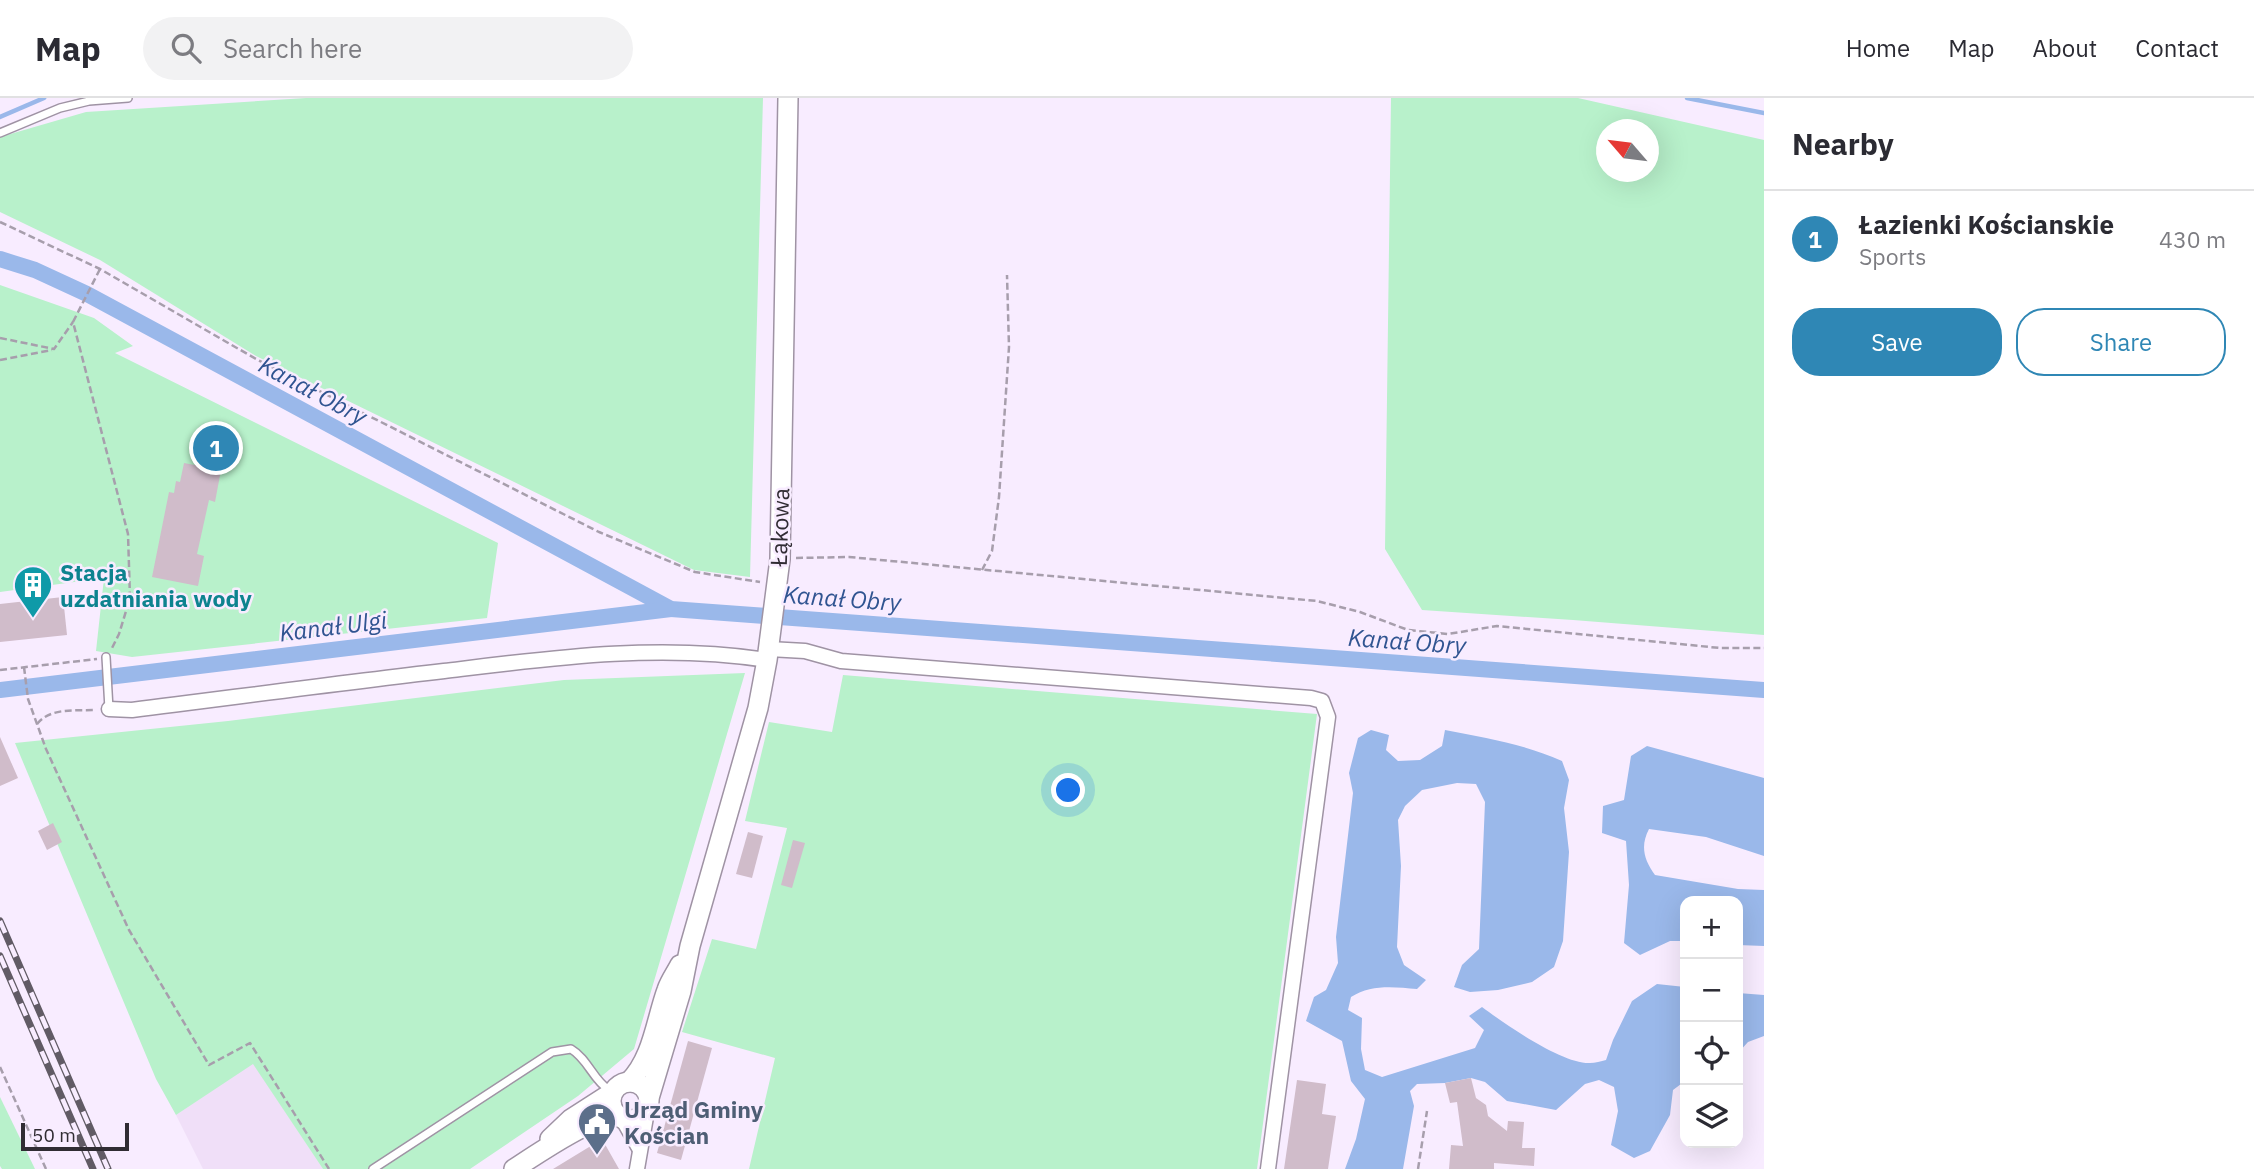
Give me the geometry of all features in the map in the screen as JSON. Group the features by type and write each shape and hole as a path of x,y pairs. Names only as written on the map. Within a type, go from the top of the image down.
{"street":[{"name":"Łąkowa","path":"637,1169 648,1104 758,708 768,651 780,559 788,98"},
{"path":"110,709 132,710 575,655 660,652 748,657 768,651 805,651 841,661 1322,701 1328,717 1268,1169"},
{"name":"Łąkowa","path":"621,1087 635,1076 649,1050 667,988 690,946"},
{"path":"514,1169 598,1119 637,1119 648,1104 642,1086 621,1087 571,1119 535,1155"},
{"path":"621,1087 611,1105 639,1148"}],"lane":[{"path":"0,132 69,106 89,101 128,98"},
{"path":"107,661 110,709"},
{"path":"373,1169 552,1052 571,1049 579,1054 603,1086 621,1087"}],"path":[{"path":"0,222 100,269 256,359 599,532 695,572 777,585"},
{"path":"0,360 54,349 73,322 100,269"},
{"path":"982,570 992,551 999,498 1009,347 1007,275"},
{"path":"0,670 107,661 130,598 128,534 73,322"},
{"path":"0,338 54,349"},
{"path":"780,559 849,557 1317,601 1360,612 1408,630 1448,634 1497,626 1720,648 1764,648"},
{"path":"24,667 28,699 46,749 129,930 209,1065 250,1043 329,1169"},
{"path":"37,724 44,716 55,712 110,709"},
{"path":"0,1067 46,1169"},
{"path":"1418,1169 1427,1111"}],"shaded area":[{"path":"253,1063 323,1169 203,1169 176,1115"}],"green space":[{"path":"306,98 763,98 750,577 694,570 256,356 100,260 0,212 0,137 86,112"},
{"path":"1391,98 1578,98 1764,140 1764,635 1422,610 1385,549"},
{"path":"0,285 94,318 133,346 115,353 498,543 487,618 132,657 96,651 104,578 0,592"},
{"path":"745,673 634,1049 578,1096 470,1169 323,1169 253,1064 176,1115 156,1079 15,743 228,721 564,680"},
{"path":"843,675 1317,714 1257,1169 749,1169 775,1058 682,1032 712,939 756,949 787,828 745,821 769,722 832,732"},
{"path":"0,1097 35,1169 2,1169 0,1166"}],"water":[{"path":"1371,730 1389,735 1386,750 1398,761 1420,760 1442,746 1445,730 1548,755 1562,761 1569,780 1564,808 1569,852 1563,941 1554,967 1532,982 1498,990 1470,992 1454,987 1462,965 1479,949 1485,802 1476,784 1457,783 1422,790 1405,806 1398,820 1401,866 1397,947 1404,965 1426,980 1417,989 1375,988 1351,997 1348,1010 1362,1018 1361,1049 1365,1070 1382,1077 1475,1048 1484,1030 1469,1016 1482,1007 1534,1042 1565,1057 1590,1063 1606,1060 1632,1001 1657,984 1680,986 1680,1085 1673,1090 1670,1115 1650,1151 1634,1158 1611,1145 1618,1111 1614,1087 1599,1080 1585,1084 1556,1110 1507,1101 1485,1082 1471,1078 1417,1084 1410,1091 1414,1106 1403,1169 1345,1169 1356,1139 1365,1099 1351,1081 1342,1041 1306,1021 1314,997 1326,990 1338,963 1336,937 1353,793 1349,773 1358,738"},
{"path":"1647,746 1764,778 1764,856 1706,837 1649,829 1644,847 1648,864 1655,875 1738,889 1764,890 1764,946 1743,945 1743,896 1680,896 1680,941 1670,941 1640,955 1624,943 1629,885 1626,841 1602,833 1603,806 1624,800 1631,756"},
{"path":"1743,993 1764,995 1764,1036 1748,1042 1743,1048"}],"building":[{"path":"184,463 221,470 215,502 209,500 197,554 204,556 198,586 152,577 169,492 174,493 176,481 180,482"},
{"name":"Stacja uzdatniania wody","path":"63,597 67,635 0,642 0,604"},
{"path":"0,737 18,778 0,786"},
{"path":"53,823 62,842 47,850 38,831"},
{"path":"748,832 763,836 752,878 736,874"},
{"path":"793,840 805,843 792,888 781,885"},
{"path":"688,1041 712,1048 681,1160 657,1153"},
{"path":"1471,1078 1476,1098 1486,1105 1488,1116 1507,1131 1508,1121 1524,1122 1522,1148 1535,1148 1534,1166 1494,1163 1494,1169 1449,1169 1451,1145 1463,1146 1457,1102 1450,1103 1445,1083"},
{"path":"1297,1080 1326,1084 1322,1114 1336,1116 1328,1169 1284,1169"},
{"name":"Urząd Gminy Kościan","path":"602,1139 619,1169 553,1169 594,1144"}],"waterway":[{"path":"0,117 44,98"},
{"path":"1687,98 1764,113"},
{"name":"Kanał Obry","path":"0,259 35,270 87,294 671,609 1764,690"},
{"name":"Kanał Ulgi","path":"0,690 671,609"}],"railway":[{"path":"0,921 108,1169"},
{"path":"0,956 93,1169"}],"place":[{"name":"Łazienki Kościanskie","path":"216,448"},
{"name":"Stacja uzdatniania wody","path":"33,619"},
{"name":"Urząd Gminy Kościan","path":"597,1156"}]}
